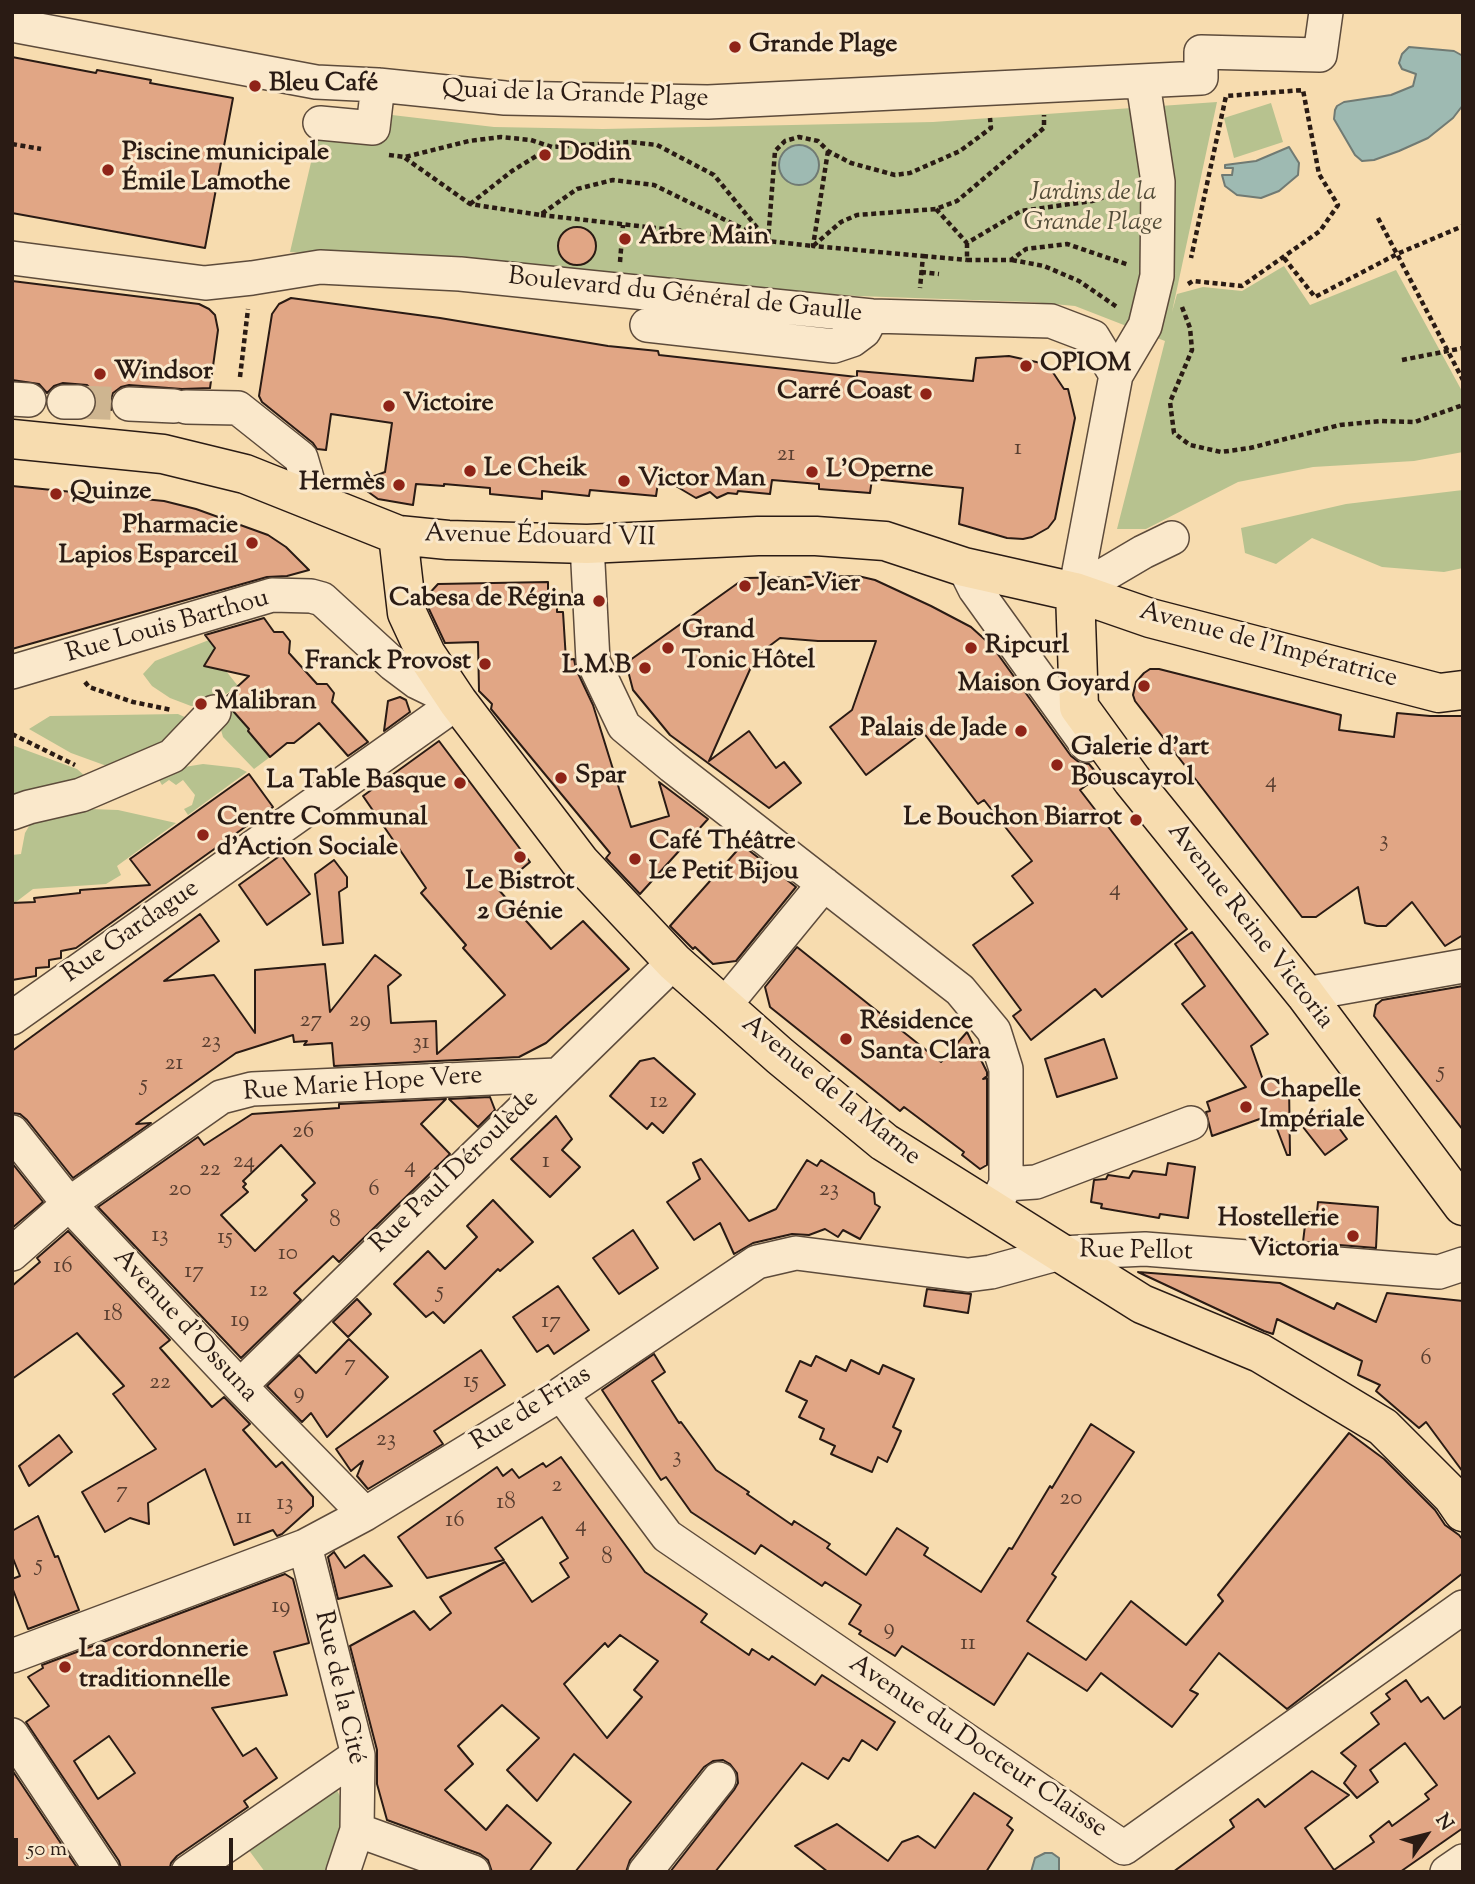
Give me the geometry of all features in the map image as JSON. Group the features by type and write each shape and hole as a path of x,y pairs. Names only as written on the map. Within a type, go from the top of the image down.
{"main road":[{"name":"Avenue Édouard VII","path":"12,439 163,454 245,474 398,536 587,544 758,536 816,536 885,541 964,567 1075,592"},
{"name":"Avenue de la Marne","path":"398,536 407,613 426,654 458,702 580,862 674,962 780,1056 884,1142 1000,1197 1060,1253 1142,1304 1260,1353 1383,1427 1452,1496 1463,1511"},
{"name":"Avenue de l'Impératrice","path":"1075,592 1150,618 1439,693 1463,690"},
{"name":"Avenue Reine Victoria","path":"1075,592 1079,707 1132,780 1305,994 1463,1206"}],"street":[{"name":"Quai de la Grande Plage","path":"12,25 316,82 378,85 505,98 708,102 1201,79 1201,52 1320,55 1326,12"},
{"path":"1075,592 1116,374 1172,275 1143,83"},
{"path":"320,123 373,128 378,85"},
{"name":"Boulevard du Général de Gaulle","path":"12,258 205,283 320,267 460,274 872,316 1051,321 1093,337 1116,374"},
{"path":"647,325 834,346 852,340 864,331 872,316"},
{"path":"129,404 238,408 301,458 314,502"},
{"path":"1075,592 1171,538"},
{"path":"587,544 593,661 624,726 960,990 994,1031 1006,1069 1000,1197 1191,1123"},
{"path":"964,567 975,589 1100,763 1132,780"},
{"name":"Rue Louis Barthou","path":"12,672 272,595 311,596 322,599 393,664 418,682 458,702"},
{"name":"Rue Gardague","path":"12,1018 458,702"},
{"path":"12,813 81,795 172,756 214,712"},
{"path":"723,1006 824,884"},
{"name":"Rue Paul Déroulède","path":"240,1386 674,962"},
{"path":"1305,994 1463,966"},
{"name":"Rue Marie Hope Vere","path":"12,1254 69,1204 221,1097 252,1089 556,1075"},
{"name":"Avenue d'Ossuna","path":"12,1132 69,1204 365,1514"},
{"name":"Rue Pellot","path":"1060,1253 1145,1250 1438,1272 1463,1264"},
{"name":"Rue de Frias","path":"12,1656 305,1546 365,1514 561,1394 757,1262 796,1253 968,1275 992,1272 1060,1253"},
{"name":"Avenue du Docteur Claisse","path":"561,1394 667,1536 1124,1848 1463,1607"},
{"name":"Rue de la Cité","path":"305,1546 358,1755 357,1830 343,1872"},
{"path":"12,1735 103,1872"},
{"path":"188,1872 358,1755"},
{"path":"645,1872 719,1779"},
{"path":"357,1830 473,1872"},
{"path":"1447,1872 1463,1861"}],"path":[{"path":"1011,260 1026,249 1067,244 1172,275 1184,287 1194,281 1242,286 1320,231 1338,205 1319,174 1303,90 1226,96 1190,260"},
{"path":"813,246 841,222 857,215 936,209 957,201 1044,128 1044,115"},
{"path":"768,241 775,151 785,141 799,137 817,141 828,151 851,163 895,174 910,173 960,151 991,128 990,118"},
{"path":"630,128 630,142"},
{"path":"405,158 469,141 500,137 531,140 552,147 630,142 657,145 714,175 768,241"},
{"path":"12,144 41,149"},
{"path":"470,204 512,171 552,147"},
{"path":"813,246 828,151"},
{"path":"379,153 405,158 470,204 540,215 813,246 967,260 1011,260 1045,266 1079,281 1145,326"},
{"path":"540,215 577,189 613,180 654,185 768,241"},
{"path":"967,243 1021,211 1092,201 1158,182"},
{"path":"936,209 967,243 967,260"},
{"path":"1378,218 1463,380"},
{"path":"1284,258 1315,297 1397,254 1463,226"},
{"path":"923,256 921,272 939,274"},
{"path":"1181,304 1190,328 1192,350 1170,402 1174,433 1190,445 1221,452 1250,448 1340,425 1381,421 1415,422 1463,405"},
{"path":"238,391 248,307"},
{"path":"1402,359 1463,348"},
{"path":"63,658 89,687 133,702 162,708"},
{"path":"12,734 110,783"}],"green space":[{"name":"Jardins de la Grande Plage","path":"1217,102 1172,312 1177,294 1203,287 1242,291 1284,266 1310,305 1396,270 1463,393 1463,452 1414,461 1313,467 1238,482 1146,529 1117,529 1165,341 1075,306 857,296 290,252 324,107 494,127 603,129 933,122"},
{"path":"1271,103 1283,142 1234,158 1224,118"},
{"path":"1463,490 1463,568 1444,572 1382,567 1312,538 1276,564 1245,553 1241,528 1346,504"},
{"path":"209,640 222,656 211,655 208,659 209,665 215,669 222,666 238,686 211,704 191,706 170,698 152,686 143,674 155,661"},
{"path":"247,696 264,716 248,731 270,757 254,769 223,737 221,730 222,720"},
{"path":"178,714 189,719 157,749 113,765 104,765 71,753 29,729 50,716"},
{"path":"12,745 77,769 85,776 12,803"},
{"path":"203,764 239,768 247,772 188,815 184,809 192,805 195,795 183,780 176,785 169,780 162,785 160,775 172,769"},
{"path":"63,808 118,810 176,823 117,866 121,875 106,884 33,889 12,905 12,855 21,854 25,833 32,821"},
{"path":"331,1786 337,1790 346,1809 325,1872 265,1872 248,1849"}],"water":[{"path":"1409,47 1454,51 1463,56 1463,105 1453,118 1428,138 1374,160 1362,161 1355,155 1334,119 1335,110 1344,102 1391,95 1413,86 1416,74 1402,69 1399,63 1402,54"},
{"path":"799,145 807,146 813,151 818,157 818,173 813,179 807,184 799,185 791,184 785,179 780,173 779,165 780,157 785,151 791,146"},
{"path":"1289,147 1299,163 1298,175 1279,191 1261,198 1237,195 1225,186 1222,175 1232,175 1233,168 1225,168 1225,165 1256,161"},
{"path":"1052,1853 1059,1858 1059,1872 1031,1872 1035,1858"}],"building":[{"path":"12,57 151,80 150,83 233,98 205,248 12,213"},
{"path":"577,227 590,233 596,246 590,259 577,265 564,259 558,246 564,233"},
{"path":"12,281 199,304 209,309 215,315 218,330 210,388 129,385 113,393 111,410 96,409 95,393 87,385 63,383 54,386 47,393 39,384 12,380"},
{"path":"291,298 440,318 608,346 658,351 659,355 857,377 857,371 973,381 976,358 1009,356 1041,363 1052,371 1064,389 1068,389 1075,418 1055,519 1048,528 1032,537 1007,538 959,524 963,488 872,479 870,493 819,489 819,484 772,480 770,494 738,491 737,494 728,493 717,498 710,492 696,498 659,476 656,496 590,490 589,496 542,491 542,499 490,494 490,488 416,484 413,505 378,499 356,483 385,472 392,423 331,414 326,450 317,449 262,402 259,396 272,314 279,304"},
{"path":"12,486 164,501 196,509 268,535 286,547 309,570 287,576 267,577 12,649"},
{"path":"858,576 875,580 931,606 971,627 992,646 1071,756 1080,763 1089,764 1099,776 1080,790 1187,929 1102,997 1095,989 1031,1040 1013,1016 1021,1010 973,945 1033,903 1012,876 1032,861 984,800 978,804 923,732 866,775 830,727 852,710 876,641 780,638 756,656 709,761 749,731 776,768 784,762 801,783 769,808 670,735 633,690 626,663 745,578"},
{"path":"548,582 548,592 557,592 557,612 563,612 566,660 574,659 593,705 631,827 669,816 659,782 708,819 640,894 606,858 610,853 479,691 478,642 445,643 428,607 427,596 438,584"},
{"path":"264,618 274,632 283,632 290,641 289,653 317,684 327,684 334,693 332,702 368,742 348,756 319,723 294,743 287,743 270,757 248,731 226,697 249,676 204,666 215,648 205,635"},
{"path":"1150,669 1159,669 1341,715 1339,730 1394,737 1397,713 1463,716 1463,935 1445,946 1412,902 1386,926 1365,923 1358,887 1316,917 1302,917 1135,701 1133,695 1136,682"},
{"path":"400,697 406,700 410,712 384,731 388,701"},
{"path":"439,741 530,862 498,889 551,949 583,921 629,969 546,1043 519,1057 334,1066 332,1043 304,1045 307,1041 294,1042 293,1035 236,1053 136,1124 151,1123 73,1178 27,1120 20,1114 12,1113 12,1051 200,914 219,941 164,981 214,975 255,1033 255,970 325,964 330,1012 375,955 401,975 388,986 391,1023 436,1021 437,1054 505,995 463,948 466,945 421,893 426,888 363,796"},
{"path":"249,774 273,807 76,948 61,951 61,958 49,960 49,967 36,968 36,976 12,980 12,903 35,902 34,898 80,893 80,890 150,885 130,859"},
{"path":"742,845 796,887 736,961 713,964 670,926"},
{"path":"281,855 310,894 267,925 239,885"},
{"path":"334,860 347,877 347,887 339,892 343,943 323,945 315,874"},
{"path":"1192,932 1268,1034 1251,1046 1263,1080 1289,1084 1290,1155 1287,1155 1274,1121 1268,1116 1212,1136 1206,1112 1210,1111 1207,1102 1246,1087 1182,1004 1205,986 1175,944"},
{"path":"797,947 941,1062 967,1032 987,1072 983,1079 987,1078 987,1165 980,1169 962,1155 964,1152 904,1107 900,1111 770,1007 765,987"},
{"path":"1463,986 1463,1130 1374,1016 1376,1005 1382,1000"},
{"path":"1104,1039 1117,1078 1057,1097 1045,1059"},
{"path":"654,1058 695,1094 663,1133 652,1123 647,1129 610,1096 640,1061"},
{"path":"490,1097 495,1110 478,1127 449,1099"},
{"path":"446,1099 421,1124 450,1154 339,1262 333,1256 294,1293 301,1300 241,1358 98,1207 198,1137 204,1145 252,1114 339,1108 339,1104","holes":["281,1145 315,1183 302,1195 307,1200 255,1251 221,1215 248,1192 243,1187 246,1184 243,1181"]},
{"path":"1326,1110 1347,1139 1325,1155 1303,1127"},
{"path":"556,1116 572,1139 562,1150 580,1167 550,1197 511,1159"},
{"path":"701,1159 749,1221 776,1209 807,1160 817,1166 821,1160 874,1193 875,1204 880,1207 860,1239 843,1230 838,1237 825,1229 809,1235 792,1234 753,1243 734,1254 720,1223 694,1240 667,1202 700,1179 693,1163"},
{"path":"12,1163 43,1202 12,1228"},
{"path":"1168,1163 1195,1167 1188,1218 1160,1214 1159,1218 1101,1208 1102,1204 1091,1202 1094,1180 1106,1179 1108,1175 1129,1178 1133,1171 1166,1175"},
{"path":"493,1200 533,1242 500,1271 498,1269 444,1323 433,1312 426,1317 394,1284 428,1251 445,1269 477,1237 467,1226"},
{"path":"1318,1202 1378,1207 1376,1248 1303,1242 1306,1217 1308,1212 1317,1212"},
{"path":"633,1230 658,1268 619,1294 593,1258"},
{"path":"68,1231 170,1340 160,1348 212,1407 224,1397 250,1424 243,1430 276,1467 282,1462 313,1497 313,1506 282,1534 277,1536 273,1530 234,1545 205,1469 148,1503 149,1524 130,1518 105,1532 82,1492 156,1449 113,1394 124,1386 77,1333 12,1379 12,1286 40,1262 37,1258"},
{"path":"1138,1272 1280,1283 1334,1309 1337,1303 1376,1322 1387,1293 1463,1301 1463,1472 1426,1422 1419,1428 1376,1391 1380,1385 1358,1375 1362,1361 1277,1319 1273,1334 1264,1331"},
{"path":"558,1286 589,1330 554,1354 548,1345 537,1352 513,1317"},
{"path":"927,1289 971,1294 968,1313 924,1306"},
{"path":"357,1299 371,1314 348,1337 333,1322"},
{"path":"349,1339 388,1377 327,1437 311,1413 302,1422 267,1386 299,1355 316,1373"},
{"path":"481,1350 505,1385 434,1431 443,1444 368,1489 357,1476 363,1461 351,1471 336,1449"},
{"path":"654,1354 665,1372 652,1381 679,1423 681,1422 716,1470 792,1525 794,1521 830,1544 827,1548 866,1575 897,1528 928,1548 924,1555 981,1592 1009,1548 1012,1549 1050,1486 1052,1488 1091,1424 1134,1452 1052,1574 1056,1577 1027,1621 1086,1660 1131,1601 1186,1645 1223,1601 1218,1595 1349,1433 1384,1459 1435,1510 1445,1525 1459,1535 1463,1540 1463,1573 1287,1709 1219,1653 1190,1690 1198,1694 1172,1727 1101,1673 1087,1691 1028,1653 994,1705 902,1646 895,1656 859,1634 861,1631 849,1624 861,1605 825,1582 822,1586 761,1545 755,1554 691,1512 666,1477 661,1480 602,1390"},
{"path":"816,1356 846,1371 851,1360 879,1374 883,1365 914,1379 893,1427 901,1431 894,1447 887,1462 878,1457 872,1472 831,1454 835,1446 820,1439 824,1429 799,1417 807,1401 786,1391 800,1361 811,1366"},
{"path":"59,1435 72,1452 29,1486 19,1466"},
{"path":"561,1457 645,1572 707,1614 701,1622 749,1655 752,1649 769,1660 772,1656 815,1685 822,1675 895,1722 877,1750 862,1740 849,1761 843,1758 828,1779 802,1763 715,1872 670,1872 738,1783 737,1773 730,1764 723,1760 713,1761 704,1767 630,1860 626,1872 575,1872 631,1802 574,1754 537,1801 507,1770 539,1738 502,1705 458,1746 473,1764 445,1790 486,1830 507,1805 551,1843 529,1872 492,1872 488,1860 480,1854 387,1820 377,1784 377,1750 350,1646 414,1611 430,1630 451,1613 440,1597 505,1562 532,1602 569,1577 560,1563 568,1558 542,1517 495,1548 504,1560 427,1578 398,1537 497,1467 503,1476 512,1469 519,1478 543,1463 546,1467","holes":["620,1635 658,1661 634,1690 642,1697 607,1738 564,1684 605,1643 608,1647"]},
{"path":"38,1516 55,1557 58,1556 79,1610 28,1629 12,1587 12,1579 20,1576 12,1556 12,1531"},
{"path":"334,1552 345,1568 364,1555 392,1586 338,1599 328,1557"},
{"path":"285,1574 293,1579 309,1643 274,1652 287,1695 212,1708 243,1756 256,1748 277,1778 244,1801 248,1807 177,1856 171,1863 169,1872 122,1872 119,1861 26,1722 49,1706 28,1677 43,1668 42,1665","holes":["109,1736 135,1773 98,1799 74,1761"]},
{"path":"1406,1680 1421,1702 1428,1697 1444,1719 1463,1705 1463,1828 1400,1872 1173,1872 1234,1827 1230,1820 1258,1799 1265,1807 1312,1771 1349,1795 1305,1828 1334,1870 1374,1842 1370,1836 1389,1821 1392,1826 1429,1799 1425,1794 1437,1785 1405,1743 1370,1770 1378,1782 1357,1798 1344,1783 1356,1766 1341,1753 1379,1724 1371,1713 1390,1699 1386,1694"},
{"path":"12,1770 80,1872 12,1872"},
{"path":"974,1793 1012,1818 1007,1825 1013,1830 986,1872 828,1872 795,1846 837,1824 888,1861 902,1842 918,1836 935,1848"}],"tunnel":[{"path":"78,402 129,404"}],"place":[{"name":"Grande Plage","path":"735,47"},
{"name":"Bleu Café","path":"255,86"},
{"name":"Dodin","path":"545,155"},
{"name":"Piscine municipale Émile Lamothe","path":"108,170"},
{"name":"Arbre Main","path":"625,239"},
{"name":"OPIOM","path":"1026,366"},
{"name":"Windsor","path":"100,374"},
{"name":"Carré Coast","path":"926,394"},
{"name":"Victoire","path":"389,406"},
{"name":"Le Cheik","path":"470,471"},
{"name":"L'Operne","path":"812,472"},
{"name":"Victor Man","path":"624,481"},
{"name":"Hermès","path":"399,485"},
{"name":"Quinze","path":"56,494"},
{"name":"Pharmacie Lapios Esparceil","path":"252,543"},
{"name":"Jean-Vier","path":"745,586"},
{"name":"Cabesa de Régina","path":"599,601"},
{"name":"Grand Tonic Hôtel","path":"668,648"},
{"name":"Ripcurl","path":"971,648"},
{"name":"Franck Provost","path":"485,664"},
{"name":"L.M.B","path":"645,668"},
{"name":"Maison Goyard","path":"1144,686"},
{"name":"Malibran","path":"201,704"},
{"name":"Palais de Jade","path":"1021,731"},
{"name":"Galerie d'art Bouscayrol","path":"1057,765"},
{"name":"Spar","path":"561,778"},
{"name":"La Table Basque","path":"460,783"},
{"name":"Le Bouchon Biarrot","path":"1136,820"},
{"name":"Centre Communal d'Action Sociale","path":"203,835"},
{"name":"Le Bistrot 2 Génie","path":"520,857"},
{"name":"Café Théâtre Le Petit Bijou","path":"635,859"},
{"name":"Résidence Santa Clara","path":"846,1039"},
{"name":"Chapelle Impériale","path":"1246,1107"},
{"name":"Hostellerie Victoria","path":"1353,1236"},
{"name":"La cordonnerie traditionnelle","path":"65,1667"}]}
